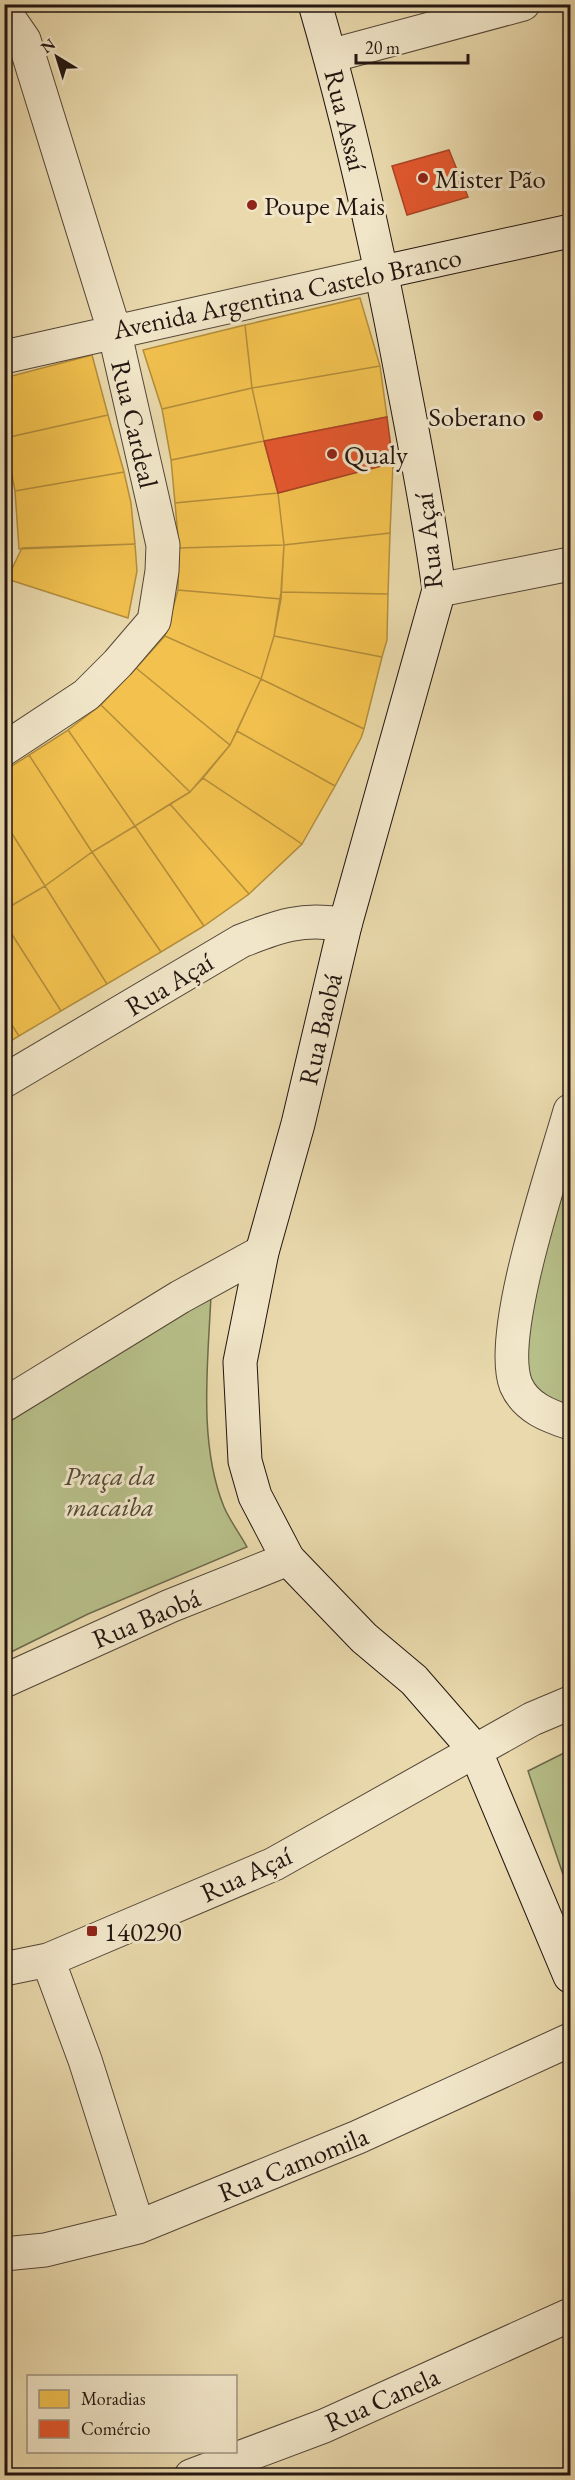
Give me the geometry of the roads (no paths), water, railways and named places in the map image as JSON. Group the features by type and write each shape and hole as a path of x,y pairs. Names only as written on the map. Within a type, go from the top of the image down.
{"street":[{"name":"Rua Assaí","path":"315,4 330,56 382,272"},
{"path":"330,56 523,4"},
{"name":"Rua Cardeal","path":"4,11 24,40 114,330 163,545 162,571 154,621 118,663 86,695 4,749"},
{"name":"Avenida Argentina Castelo Branco","path":"4,357 114,330 570,231"},
{"name":"Rua Açaí","path":"377,806 439,590 432,535 382,272"},
{"path":"439,590 570,564"},
{"name":"Rua Baobá","path":"377,806 345,925 298,1124 262,1252 240,1362 245,1461 255,1496 288,1559 364,1638 414,1680 475,1750 570,1976"},
{"name":"Rua Açaí","path":"4,1081 241,942 264,932 307,920 345,925"},
{"path":"570,1111 521,1285 513,1362 516,1385 528,1404 545,1415 570,1423"},
{"path":"4,1405 180,1298 262,1252"},
{"name":"Rua Baobá","path":"4,1681 170,1606 288,1559"},
{"path":"475,1750 532,1719 570,1703"},
{"name":"Rua Açaí","path":"4,1969 48,1960 274,1864 475,1750"},
{"path":"48,1960 85,2060 138,2227"},
{"name":"Rua Camomila","path":"4,2254 45,2250 138,2227 358,2138 570,2040"},
{"name":"Rua Canela","path":"191,2475 324,2426 570,2315"}],"place":[{"name":"Mister Pão","path":"423,178"},
{"name":"Poupe Mais","path":"252,205"},
{"name":"Soberano","path":"538,416"},
{"name":"Qualy","path":"332,454"},
{"name":"140290","path":"92,1931"}],"park label":[{"name":"Praça da macaiba","path":"110,1490"}]}
